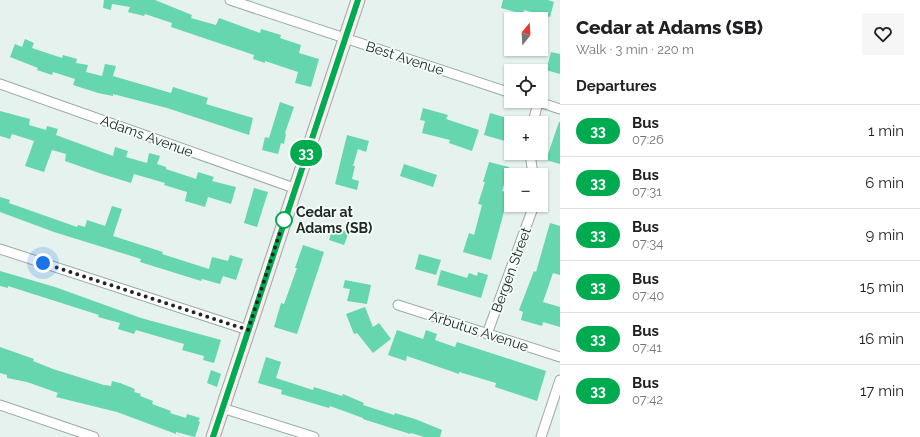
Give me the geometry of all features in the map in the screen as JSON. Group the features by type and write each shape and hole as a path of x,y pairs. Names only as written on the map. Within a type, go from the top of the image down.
{"main road":[{"path":"213,437 294,188 358,0"}],"street":[{"name":"Best Avenue","path":"230,0 504,91"},
{"name":"Adams Avenue","path":"0,84 294,188"},
{"path":"548,105 560,109"},
{"name":"Bergen Street","path":"487,334 531,212"},
{"path":"0,249 248,330"},
{"name":"Arbutus Avenue","path":"398,305 560,357"},
{"path":"541,437 560,380"},
{"path":"0,406 94,437"},
{"path":"222,408 314,437"}],"building":[{"path":"104,0 155,0 192,15 191,18 216,25 219,18 260,33 261,29 281,35 280,38 301,45 299,53 319,59 311,87 295,83 298,72 265,61 265,63 253,59 254,55 171,27 172,23 145,14 144,16 128,12 130,7 112,4 111,10 103,8"},
{"path":"503,0 548,0 554,2 550,17 548,16 548,12 531,12 524,10 524,12 516,12 501,8"},
{"path":"25,39 34,43 32,48 62,58 63,55 77,59 76,63 88,65 86,72 102,76 105,64 116,66 113,76 171,93 173,87 208,98 206,104 253,118 249,135 167,108 113,94 113,96 98,93 73,85 75,79 53,72 52,75 37,70 38,68 10,57 15,44 22,47"},
{"path":"551,52 560,54 560,74 548,71 548,64"},
{"path":"280,102 294,107 285,133 284,144 281,143 278,154 262,150 265,137 269,138"},
{"path":"423,108 448,115 446,119 479,130 472,151 449,143 450,140 422,133 425,121 420,120"},
{"path":"0,111 30,119 29,125 46,130 47,126 58,129 56,135 113,156 115,147 128,151 126,157 147,163 149,153 160,156 157,164 166,167 166,169 196,179 198,172 214,177 212,181 236,187 231,204 208,197 205,207 185,201 187,192 164,185 165,183 134,174 131,183 65,161 66,154 52,150 44,172 25,166 34,141 12,134 10,139 0,136"},
{"path":"490,113 504,117 504,141 484,135"},
{"path":"560,122 560,164 546,160 548,160 548,154"},
{"path":"347,135 369,141 366,152 358,149 353,166 355,166 352,179 359,181 357,190 335,184"},
{"path":"489,162 509,167 504,168 504,184 502,191 504,192 504,212 491,260 463,252 469,233 474,235 482,205 478,204 485,182 483,182"},
{"path":"404,164 437,175 433,187 400,176"},
{"path":"254,188 268,192 257,227 244,223"},
{"path":"0,197 10,200 9,203 77,227 78,225 85,227 87,220 105,226 112,206 122,209 113,236 209,269 212,257 228,261 230,255 243,259 236,280 223,276 220,284 202,279 201,281 140,262 141,259 54,232 0,212"},
{"path":"550,223 560,226 560,275 553,273 543,302 560,307 560,327 543,322 542,326 521,320 523,312 519,310 534,271 536,272"},
{"path":"333,227 349,232 344,245 329,240"},
{"path":"303,245 324,252 297,334 274,327 281,303 284,304 297,268 295,268"},
{"path":"419,254 441,260 436,275 415,269"},
{"path":"441,270 467,278 469,273 477,276 478,272 488,275 481,298 437,285"},
{"path":"0,271 55,287 141,318 221,340 214,363 203,360 204,356 182,350 184,344 136,330 134,334 118,329 120,323 98,317 99,315 8,286 8,288 0,286"},
{"path":"345,280 371,285 367,304 347,301 350,289 343,288"},
{"path":"365,307 373,327 379,323 391,339 373,353 357,333 354,334 346,314"},
{"path":"397,330 423,339 426,330 437,334 435,340 455,347 457,342 546,371 537,401 495,387 496,383 459,372 459,374 407,356 406,361 388,355"},
{"path":"0,347 34,359 33,361 53,369 104,385 111,386 112,381 120,383 135,389 134,392 153,401 152,404 171,411 170,413 186,418 187,414 200,418 195,437 176,432 176,434 117,412 56,397 58,393 27,382 7,378 7,375 0,373"},
{"path":"266,357 281,362 276,378 313,390 314,387 342,396 343,394 364,403 363,405 394,415 395,413 415,419 442,430 440,437 424,437 410,434 363,419 330,406 329,408 281,394 282,390 258,383"},
{"path":"211,370 221,374 217,387 207,383"}],"bus line":[{"name":"33","path":"213,437 358,0"}],"place":[{"name":"Cedar at Adams (SB)","path":"284,220"}],"route":[{"path":"43,263 248,330 285,217 284,220"}]}
